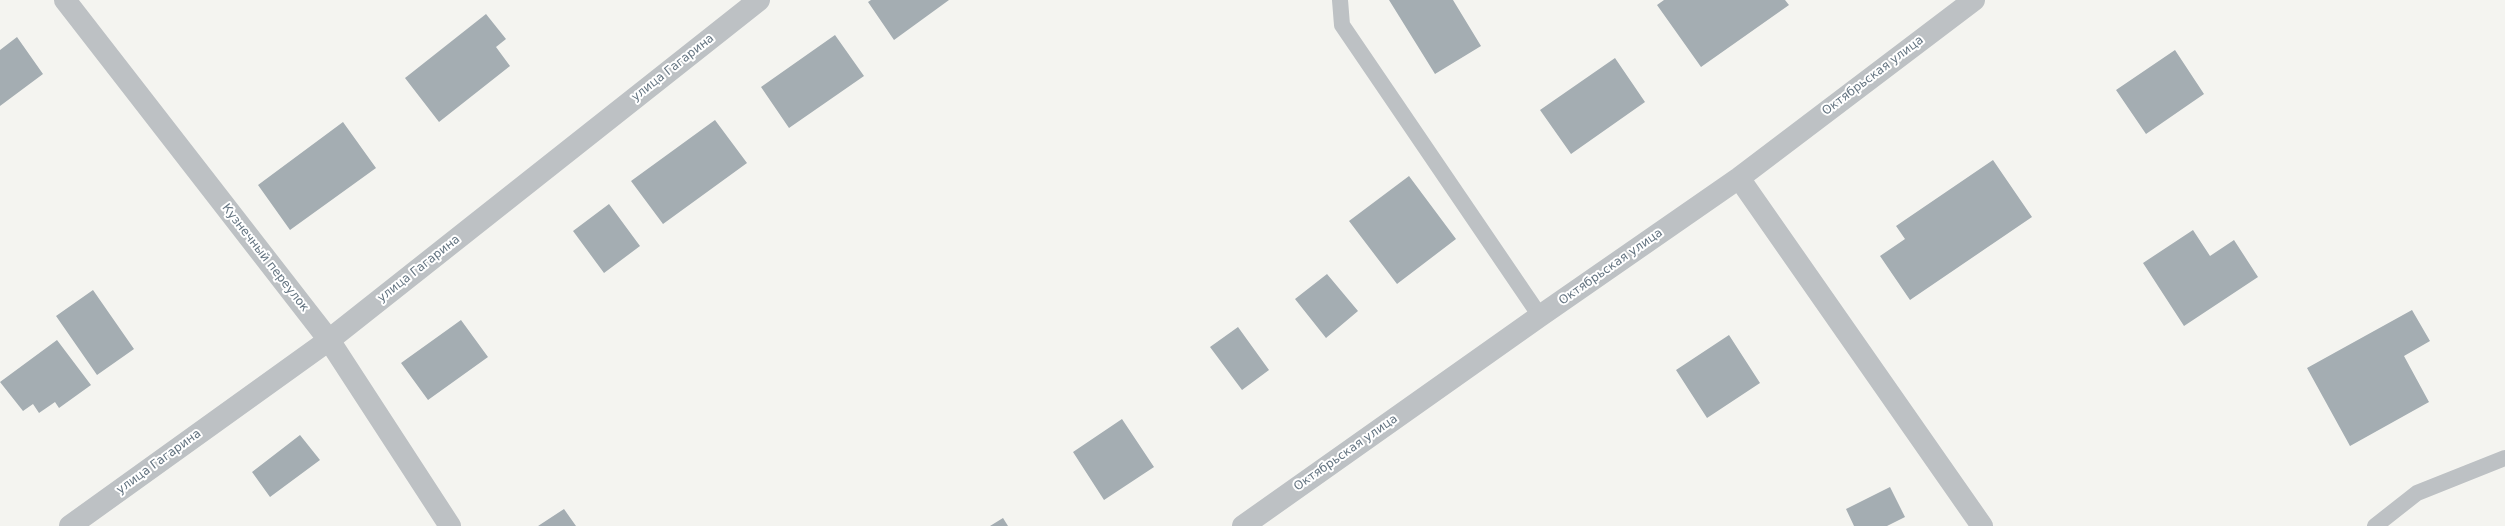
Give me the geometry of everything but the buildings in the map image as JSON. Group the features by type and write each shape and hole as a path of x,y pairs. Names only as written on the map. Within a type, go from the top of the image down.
{"street":[{"name":"Кузнечный переулок","path":"65,0 329,340 450,526"},
{"name":"улица Гагарина","path":"70,526 329,340 759,0"},
{"name":"Октябрьская улица","path":"1243,526 1540,316 1739,178 1974,0"},
{"path":"1739,178 1982,526"}],"lane":[{"path":"1340,0 1342,25 1540,316"},
{"path":"2375,526 2417,493 2505,458"}]}
